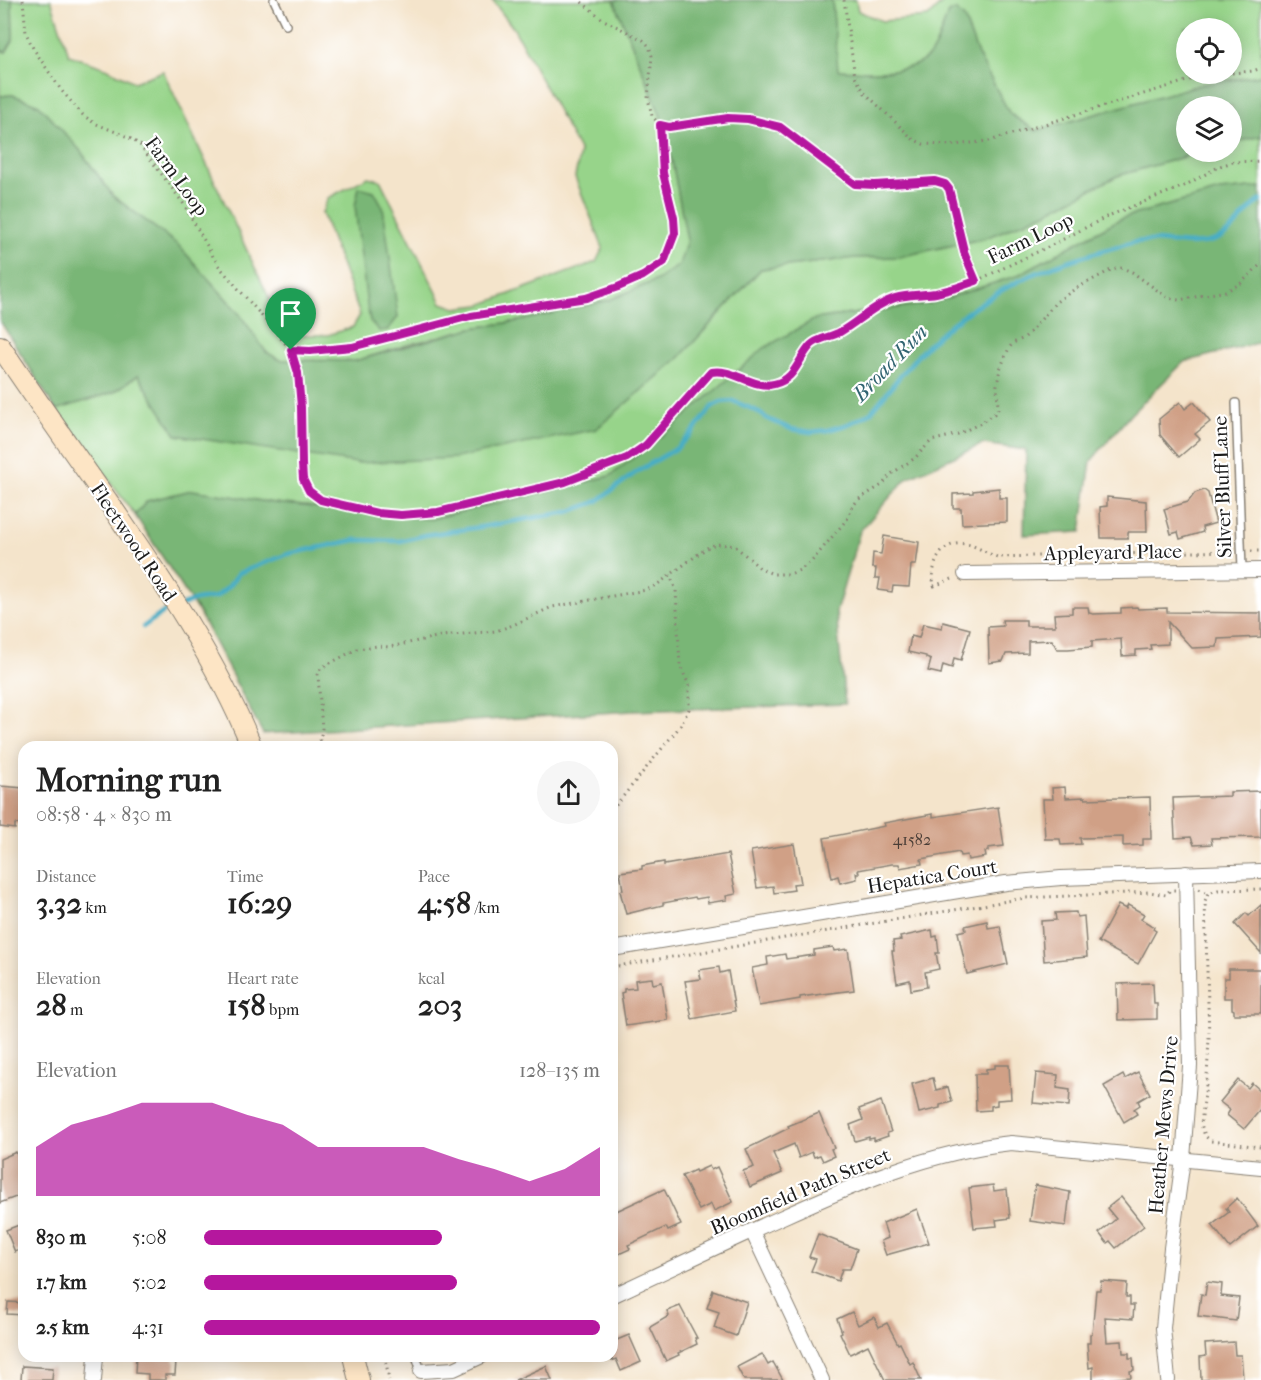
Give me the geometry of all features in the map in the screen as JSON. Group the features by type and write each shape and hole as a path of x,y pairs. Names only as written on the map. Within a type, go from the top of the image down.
{"main road":[{"name":"Fleetwood Road","path":"0,346 137,543 177,605 216,669 249,741"},
{"path":"354,1362 359,1380"}],"street":[{"name":"Appleyard Place","path":"965,574 1261,570"},
{"name":"Hepatica Court","path":"618,949 1006,883 1061,878 1261,871"},
{"name":"Heather Mews Drive","path":"1168,1380 1163,1328 1183,1160 1190,1066 1186,873"},
{"name":"Bloomfield Path Street","path":"618,1293 853,1185 938,1156 973,1147 1011,1143 1261,1167"},
{"path":"752,1231 822,1380"},
{"path":"94,1380 96,1362"},
{"path":"421,1371 454,1369 469,1362"}],"lane":[{"path":"274,0 286,26"},
{"name":"Silver Bluff Lane","path":"1236,403 1242,570"},
{"path":"418,1362 421,1371"}],"path":[{"name":"Farm Loop","path":"23,0 26,33 33,48 61,90 83,116 140,145 183,203 218,265 291,350 298,373 303,479 309,491 321,500 377,513 438,512 548,486 627,458 646,445 711,372 733,373 754,382 772,384 787,379 795,371 811,345 843,330 875,306 896,298 953,289 976,281 1108,216 1184,186 1220,166 1233,162 1261,161"},
{"path":"579,0 604,20 643,40 649,46 652,56 648,98 652,116 660,125 669,127 728,118 748,119 780,127 855,184 935,181 945,184 949,189 965,255 976,281"},
{"path":"844,0 855,77 865,93 913,139 923,144 954,145 989,141 1177,84"},
{"path":"1242,71 1261,68"},
{"path":"291,350 310,351 352,347 471,316 586,298 643,276 664,262 675,233 674,218 663,173 660,125"},
{"path":"320,741 322,729 318,675 321,668 335,659 357,649 376,646 390,647 441,636 496,630 513,625 552,607 646,590 710,546 720,544 735,546 761,569 773,574 790,574 800,570 812,561 848,518 852,507 859,499 882,485 891,474 915,458 931,441 958,434 994,414 998,409 997,385 1000,369 1009,348 1013,343 1024,338 1056,302 1075,289 1111,270 1122,268 1132,272 1168,298 1179,300 1226,291 1240,284 1261,264"},
{"path":"965,574 934,586 933,564 941,551 952,545 963,543 976,546 987,554 997,557 1261,551"},
{"path":"618,803 681,724 688,710 690,685 680,666 676,590 670,575"},
{"path":"618,966 1025,898 1150,892 1166,895 1170,890 1186,889 1202,889 1208,894"},
{"path":"1208,894 1218,890 1261,889"},
{"path":"1208,894 1204,910 1209,1038 1203,1132 1211,1141 1261,1148"},
{"path":"386,1362 389,1380"}],"green space":[{"path":"0,0 12,0 13,40 6,52 0,50"},
{"path":"12,0 51,0 69,55 108,69 134,82 163,71 271,302 293,335 328,335 353,327 360,315 322,213 328,198 368,177 380,180 442,303 456,308 480,305 596,262 603,248 575,177 580,152 514,29 492,0 614,0 660,114 673,166 688,240 679,265 657,280 609,300 519,321 472,328 355,361 280,360 266,352 238,312 178,245 113,196 79,149 13,95 0,96 0,50 6,52 13,40"},
{"path":"614,0 832,0 838,70 860,71 886,71 910,67 920,62 932,53 948,13 955,10 964,18 978,55 1010,114 1036,131 1199,85 1242,84 1242,78 1261,75 1261,136 1242,141 1242,96 1176,96 1176,159 1117,176 1043,214 986,238 898,257 855,258 761,269 679,358 596,429 456,458 358,463 176,435 138,375 114,392 56,410 0,321 0,96 13,95 39,105 79,149 113,196 178,245 238,312 266,352 280,360 355,361 472,328 519,321 609,300 657,280 679,265 687,240 673,166 660,114"},
{"path":"832,0 856,0 858,11 882,21 928,17 945,0 1261,0 1261,75 1242,78 1242,18 1176,18 1176,84 1205,84 1036,131 1010,114 978,55 964,18 948,13 935,48 920,62 910,67 872,71 837,70"},
{"path":"1261,136 1261,187 1220,191 1122,218 1016,276 932,303 815,319 610,476 431,519 274,503 192,490 147,501 135,515 56,410 114,392 139,375 596,429 679,358 761,269 855,258 898,257 986,238 1043,214 1117,176 1176,159 1176,162 1242,162 1242,141"},
{"path":"359,187 374,191 383,207 398,317 388,330 379,331 370,321 355,206"},
{"path":"1261,187 1261,342 1184,362 1131,414 1091,461 1081,532 1024,535 1026,450 983,444 907,478 860,531 836,612 845,704 633,711 263,734 199,613 135,515 147,501 192,490 274,503 431,519 610,476 675,425 764,348 815,319 932,303 1016,276 1122,218 1220,191"}],"building":[{"path":"1180,402 1185,409 1194,402 1210,422 1195,434 1200,439 1179,457 1160,435 1159,419"},
{"path":"999,488 999,498 1007,498 1007,522 962,524 961,508 953,508 953,494"},
{"path":"1204,490 1208,493 1216,523 1202,527 1203,532 1180,539 1178,532 1171,534 1164,509 1188,502 1195,493"},
{"path":"1107,497 1146,501 1147,532 1128,532 1128,538 1101,538 1100,507 1107,506"},
{"path":"884,536 919,542 916,565 911,565 909,587 893,586 892,592 878,590 880,578 875,578 876,568 872,568 873,553 881,554"},
{"path":"1072,607 1088,607 1089,613 1093,614 1121,613 1121,608 1137,607 1138,609 1167,608 1167,612 1261,613 1261,637 1218,639 1217,647 1192,648 1168,622 1168,644 1150,645 1151,649 1136,650 1136,655 1122,656 1121,639 1092,641 1092,647 1068,649 1057,649 1052,640 1028,641 1028,653 1006,654 1003,661 989,663 988,627 1003,626 1002,620 1026,620 1026,626 1055,626 1054,614 1072,613"},
{"path":"943,622 970,629 961,660 954,658 952,668 943,665 941,674 928,671 931,660 926,656 908,652 911,636 919,638 923,624 942,628"},
{"path":"0,786 18,788 18,824 15,824 15,829 0,827"},
{"path":"1065,787 1066,798 1150,797 1151,839 1143,839 1143,845 1123,846 1123,837 1080,838 1081,844 1061,845 1060,839 1045,839 1043,799 1053,799 1052,788"},
{"path":"1261,791 1261,837 1211,838 1212,844 1194,845 1191,837 1175,838 1173,798 1230,796 1230,792"},
{"path":"998,807 1004,846 988,848 985,852 986,857 968,860 967,855 960,856 959,852 921,859 922,864 900,868 899,864 892,864 858,870 857,879 840,883 838,876 832,878 824,838 933,814 933,817"},
{"path":"794,844 801,883 793,884 794,890 774,893 773,886 757,888 751,851"},
{"path":"728,854 736,894 726,896 727,900 708,903 707,897 696,899 695,897 663,903 663,905 626,914 620,891 623,890 620,872 642,869 642,866 664,862 664,865"},
{"path":"1118,905 1126,909 1128,905 1144,914 1141,919 1154,927 1156,931 1138,964 1098,942"},
{"path":"1261,905 1261,953 1235,924 1246,913 1249,916"},
{"path":"1076,912 1077,917 1084,916 1087,957 1044,961 1041,921 1056,920 1055,913"},
{"path":"987,921 988,928 1000,926 1008,964 967,974 958,932 966,930 965,926"},
{"path":"932,930 933,937 937,936 939,953 936,953 939,969 925,972 927,987 911,990 910,980 897,983 892,951 894,951 893,941 901,940 900,937"},
{"path":"833,947 834,951 848,949 854,990 800,997 800,999 759,1006 752,968 768,965 767,957 785,954 786,959 814,955 814,950"},
{"path":"719,967 720,973 728,971 735,1011 692,1019 685,981 701,979 699,970"},
{"path":"1229,969 1261,969 1261,1014 1234,1014 1232,998 1224,998 1224,978 1229,978"},
{"path":"652,978 653,984 662,982 668,1020 626,1026 621,993 624,989 636,988 635,980"},
{"path":"1153,983 1157,1019 1118,1020 1117,984"},
{"path":"995,1065 1009,1065 1011,1099 997,1100 997,1105 991,1106 991,1110 976,1111 975,1074 986,1074 986,1069 995,1068"},
{"path":"1138,1072 1150,1094 1138,1101 1140,1105 1134,1109 1137,1114 1124,1122 1104,1086 1123,1075 1125,1079"},
{"path":"1036,1073 1058,1075 1057,1088 1070,1090 1069,1106 1033,1103"},
{"path":"933,1078 936,1090 948,1087 952,1102 940,1105 940,1108 919,1113 912,1084"},
{"path":"1238,1080 1248,1088 1252,1083 1261,1091 1261,1109 1244,1129 1227,1115 1230,1110 1220,1102"},
{"path":"881,1101 891,1132 887,1133 888,1136 874,1141 874,1138 869,1139 869,1137 855,1141 850,1125 863,1120 859,1109"},
{"path":"819,1113 834,1148 831,1149 834,1156 823,1161 820,1155 814,1157 812,1152 799,1158 794,1144 773,1153 782,1173 750,1187 743,1171 754,1167 746,1149 789,1128 788,1126"},
{"path":"16,1152 18,1157 18,1196 0,1203 0,1159"},
{"path":"709,1166 711,1170 717,1167 733,1202 714,1211 711,1204 699,1210 682,1176"},
{"path":"993,1185 994,1191 1007,1189 1010,1218 996,1220 997,1226 974,1228 969,1188"},
{"path":"1035,1185 1070,1192 1066,1226 1030,1221"},
{"path":"664,1189 681,1225 668,1231 666,1227 628,1245 630,1249 618,1254 618,1210"},
{"path":"1121,1197 1144,1226 1116,1248 1110,1241 1107,1243 1099,1233 1116,1219 1107,1208"},
{"path":"1237,1198 1258,1226 1230,1248 1212,1225 1229,1212 1226,1208"},
{"path":"917,1209 929,1243 886,1255 881,1241 888,1238 883,1223"},
{"path":"18,1225 18,1251 15,1252 6,1230"},
{"path":"818,1234 857,1249 850,1269 842,1269 838,1281 811,1271 816,1259 809,1257"},
{"path":"1101,1281 1127,1283 1126,1297 1130,1297 1130,1305 1134,1305 1133,1319 1105,1317 1107,1342 1122,1341 1123,1353 1129,1353 1129,1358 1133,1358 1134,1370 1130,1371 1131,1377 1093,1380 1093,1367 1089,1368 1087,1343 1090,1343 1096,1290 1100,1290"},
{"path":"1207,1282 1222,1284 1221,1296 1239,1298 1236,1321 1198,1316 1201,1294 1205,1295"},
{"path":"713,1290 747,1302 736,1336 714,1328 719,1312 707,1308"},
{"path":"8,1302 18,1303 18,1315 7,1314"},
{"path":"680,1306 697,1338 695,1338 697,1344 666,1361 650,1327 669,1316 667,1311"},
{"path":"852,1312 858,1325 874,1317 879,1327 887,1323 910,1364 913,1362 921,1380 885,1380 868,1345 850,1354 840,1333 842,1332 837,1319"},
{"path":"629,1335 641,1362 621,1371 617,1362 618,1340"},
{"path":"1234,1342 1235,1355 1241,1355 1243,1378 1201,1380 1200,1357 1206,1356 1205,1344"},
{"path":"762,1354 768,1365 773,1362 783,1380 744,1380 737,1367"},
{"path":"136,1362 176,1362 175,1375 165,1375 165,1380 148,1380 148,1374 135,1373"},
{"path":"22,1366 53,1368 52,1380 21,1380"},
{"path":"546,1366 552,1380 515,1380"}],"waterway":[{"name":"Broad Run","path":"182,605 216,597 239,573 288,554 355,540 400,541 568,512 596,502 638,471 677,448 713,406 721,402 733,401 791,429 811,432 846,425 871,412 919,354 953,323 984,301 1018,282 1068,261 1127,244 1150,241 1196,244 1218,239 1230,231 1261,200"},
{"name":"Broad Run","path":"143,627 165,611 174,608"}],"route":[{"path":"728,118 748,119 780,127 855,184 935,181 945,184 949,189 965,255 976,281 935,293 896,298 875,306 843,330 811,345 795,371 787,379 772,384 754,382 733,373 711,372 646,445 627,458 565,482 438,512 420,514 377,513 321,500 309,491 303,479 298,373 291,350 310,351 352,347 471,316 586,298 643,276 664,262 675,233 674,218 663,173 660,125 669,127 728,118"}]}
